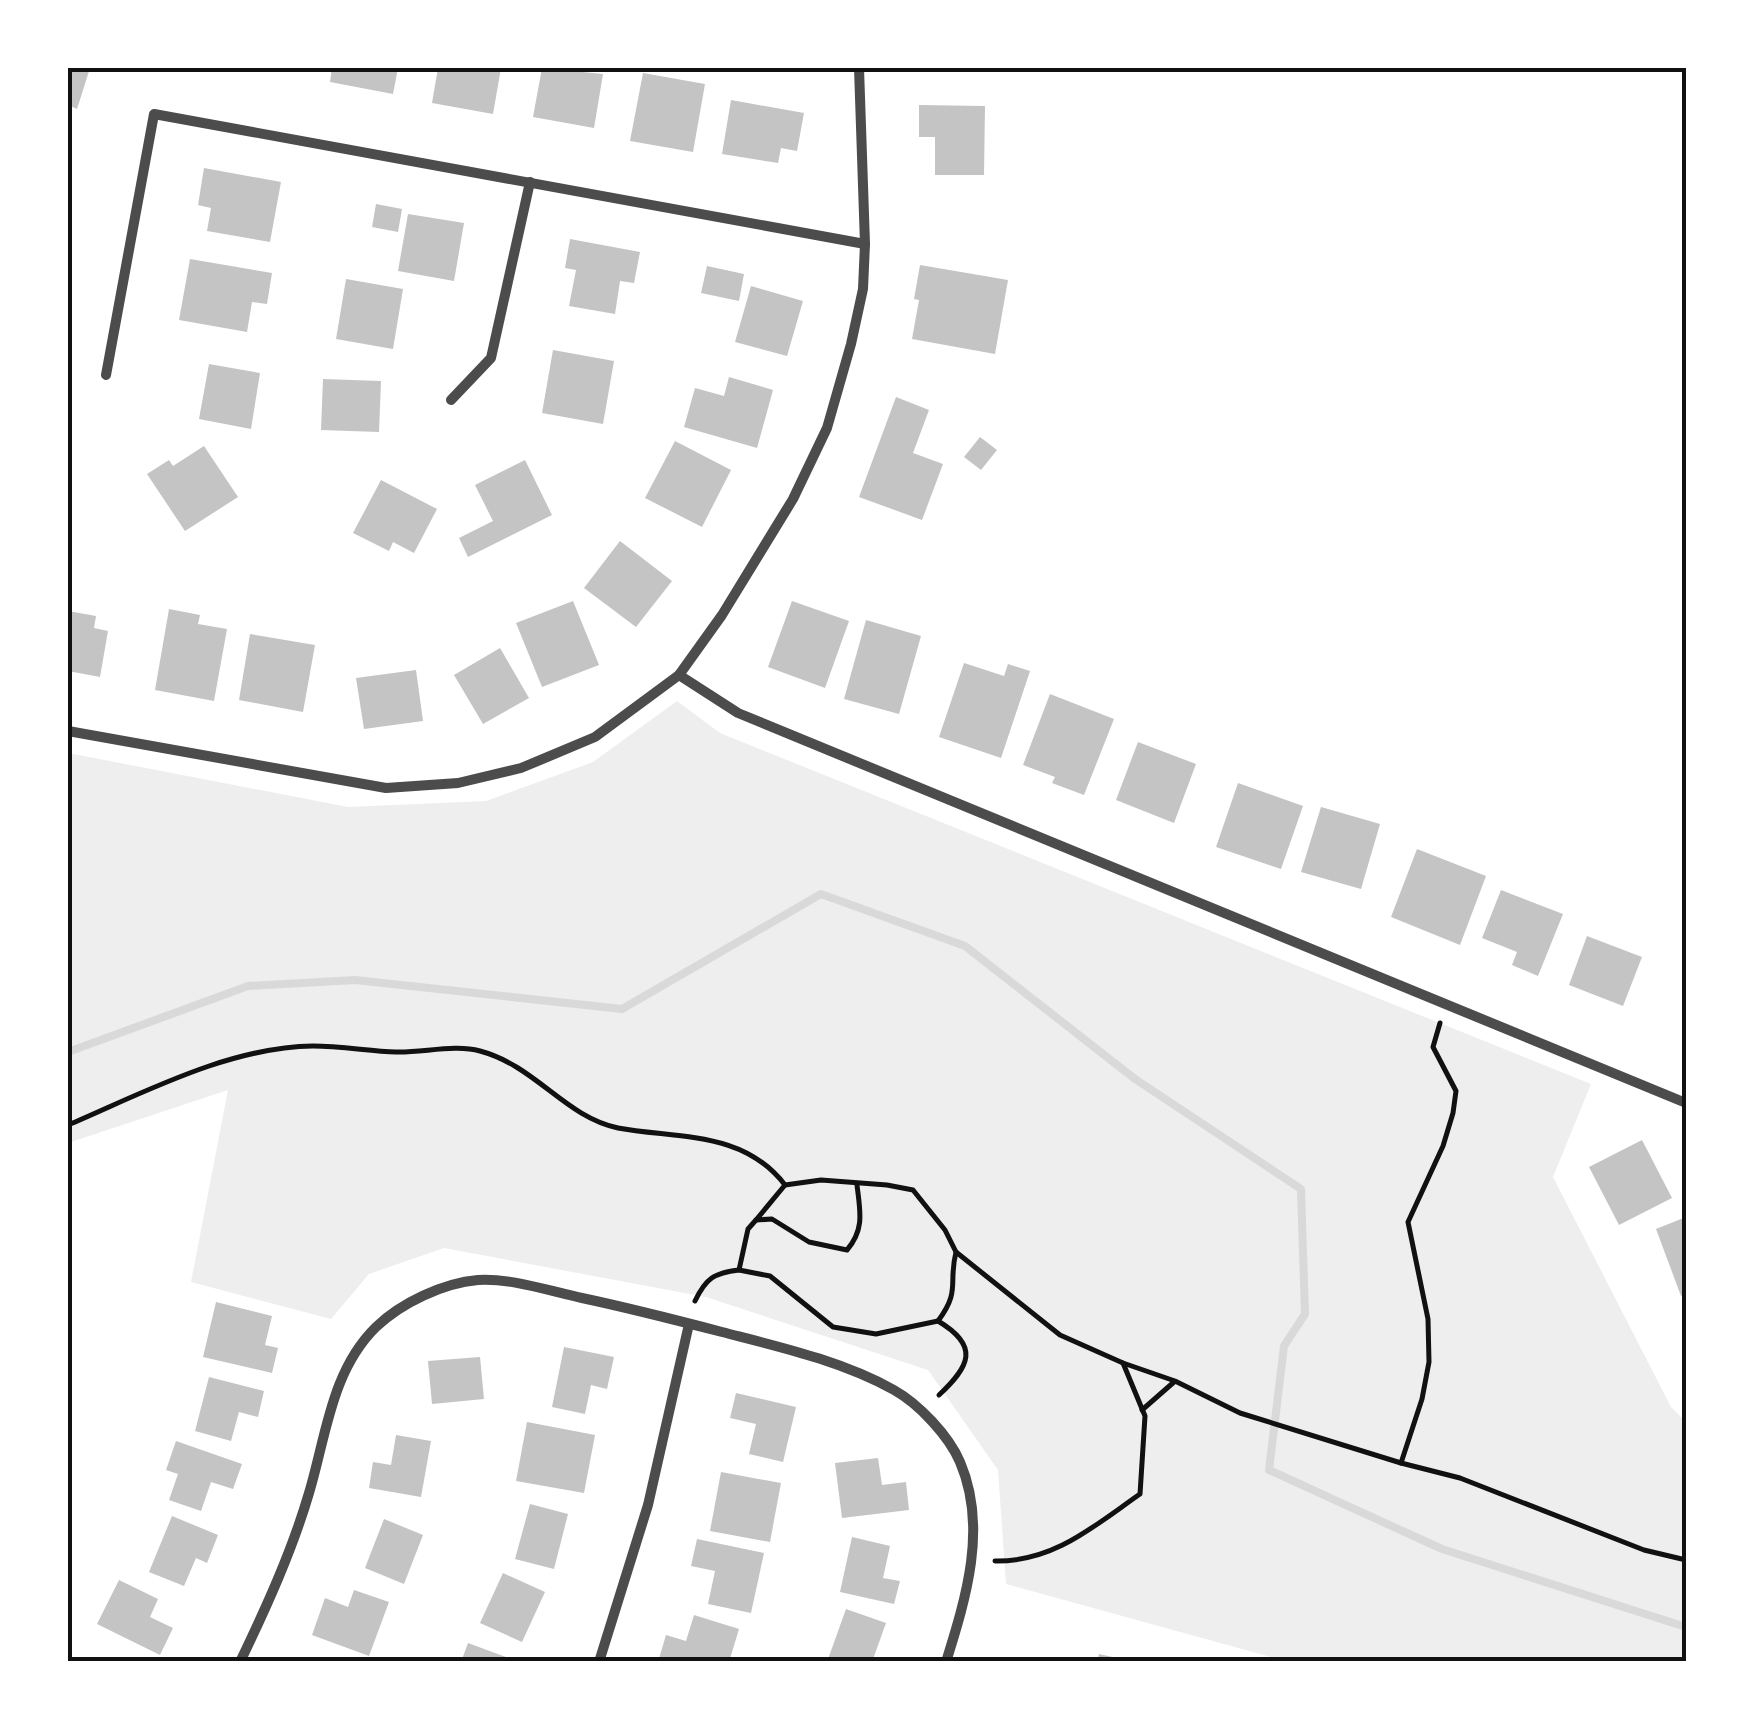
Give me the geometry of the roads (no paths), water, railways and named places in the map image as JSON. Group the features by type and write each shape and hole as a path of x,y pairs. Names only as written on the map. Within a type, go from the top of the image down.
{"street":[{"path":"68,732 386,788 458,783 521,768 595,736 679,675 722,615 793,499 826,428 863,289 860,68"},
{"path":"106,375 154,114 865,244"},
{"path":"451,400 491,358 530,182"},
{"path":"679,675 738,713 1686,1103"},
{"path":"240,1662 309,1495 333,1398 374,1329 394,1312 437,1290 478,1280 516,1283 689,1324 859,1373 898,1392 950,1444 960,1462 971,1505 974,1549 946,1662"},
{"path":"599,1662 648,1504 689,1324"}],"waterway":[{"path":"68,1052 248,986 355,980 622,1009 821,894 965,946 1135,1079 1301,1189 1305,1314 1284,1346 1269,1470 1442,1549 1686,1627"}]}
